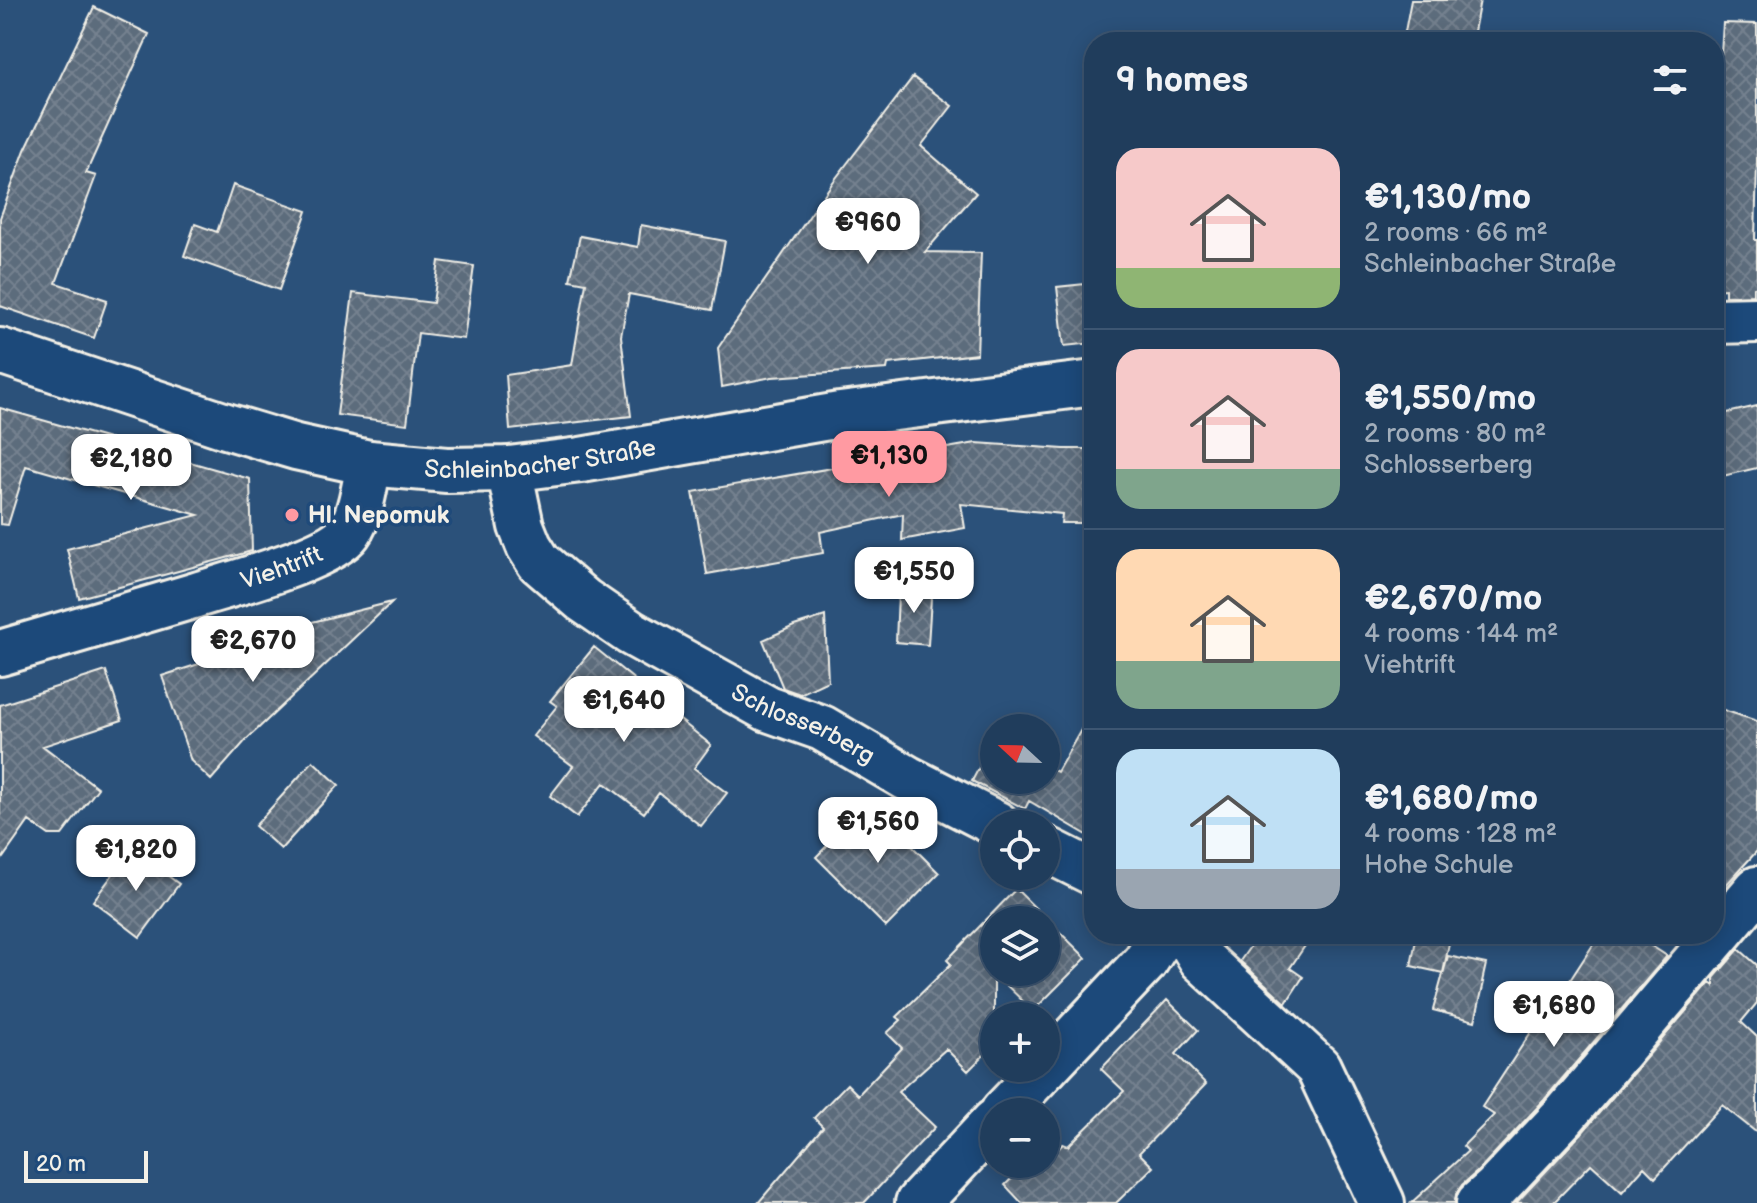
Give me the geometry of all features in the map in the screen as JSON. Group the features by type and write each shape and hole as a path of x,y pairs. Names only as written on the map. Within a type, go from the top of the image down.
{"street":[{"path":"1724,321 1757,320"},
{"name":"Schleinbacher Straße","path":"0,351 296,447 369,463 447,470 509,469 638,451 840,415 1084,384"},
{"name":"Viehtrift","path":"0,653 254,577 334,546 350,532 369,463"},
{"name":"Schlosserberg","path":"509,469 521,526 529,546 539,562 583,600 631,633 768,709 822,728 907,778 980,815"},
{"path":"1060,856 1084,868"},
{"path":"1724,928 1757,889"},
{"path":"1060,1051 1145,962 1157,944"},
{"path":"1192,944 1201,959 1318,1067 1382,1203"},
{"path":"1479,1203 1563,1117 1710,944"},
{"path":"1016,1098 1031,1082"},
{"path":"918,1203 980,1137"}],"building":[{"path":"1411,0 1480,0 1474,32 1405,32"},
{"path":"94,7 149,34 86,173 96,176 56,283 107,300 94,338 0,306 0,218 25,150"},
{"path":"1723,23 1757,24 1757,287 1753,287 1753,295 1725,296 1724,289"},
{"path":"913,77 952,106 921,146 976,193 925,252 981,253 977,354 888,364 887,369 772,377 722,387 718,348 833,182"},
{"path":"233,185 307,211 279,290 184,256 195,224 217,232"},
{"path":"641,225 725,241 712,310 629,294 621,336 631,416 510,430 506,375 572,365 586,283 570,280 580,236 638,247"},
{"path":"439,261 474,266 464,339 418,333 407,424 337,415 353,293 433,303"},
{"path":"1084,284 1084,344 1064,346 1057,287"},
{"path":"1757,406 1757,468 1724,476 1724,414"},
{"path":"0,408 250,479 252,551 79,598 67,549 198,515 26,466 8,525 0,524"},
{"path":"976,443 1084,449 1084,523 1061,523 1062,514 961,504 965,528 902,540 903,514 820,532 823,553 707,574 693,492"},
{"path":"932,583 928,645 896,642 898,593"},
{"path":"392,602 247,739 211,780 191,761 162,676 242,650 240,640"},
{"path":"825,616 828,681 800,694 783,688 763,640"},
{"path":"594,647 711,745 694,768 727,793 701,826 659,793 644,813 604,783 577,817 550,796 573,766 533,736 557,706 550,701"},
{"path":"106,671 122,720 43,746 98,788 62,835 49,835 29,821 0,862 0,705"},
{"path":"1724,710 1757,721 1757,851 1724,887"},
{"path":"1084,725 1084,833 1060,819 1060,810 1044,810 1029,801 1025,809 997,794 1060,794 1060,767"},
{"path":"313,761 339,785 281,849 255,826"},
{"path":"980,766 980,785 972,781"},
{"path":"869,803 939,873 886,927 816,857"},
{"path":"132,849 179,884 140,937 93,901"},
{"path":"1015,890 1033,906 999,906"},
{"path":"980,926 980,986 994,986 994,1002 980,1002 980,1059 968,1071 946,1049 898,1092 935,1127 864,1203 758,1203 823,1127 814,1118 847,1084 858,1095 902,1048 887,1033 901,1020 897,1017 951,964 947,960"},
{"path":"1060,932 1086,958 1060,984"},
{"path":"1252,944 1306,944 1290,968 1303,977 1286,1003 1240,961"},
{"path":"1415,944 1449,944 1443,973 1411,966"},
{"path":"1594,944 1648,944 1667,956 1544,1100 1462,1185 1455,1203 1411,1203 1468,1151 1463,1146 1494,1115 1482,1107 1548,1006 1552,1008"},
{"path":"1739,949 1757,965 1757,1003 1741,1022 1757,1037 1757,1133 1722,1105 1655,1178 1644,1167 1622,1192 1591,1164 1553,1203 1516,1203 1582,1133 1710,983 1714,986 1714,978"},
{"path":"1448,956 1486,964 1475,1021 1433,1010"},
{"path":"1007,986 1058,986 1042,1002 1024,1002"},
{"path":"1167,1000 1198,1030 1176,1054 1206,1084 1139,1153 1153,1167 1116,1203 1022,1203 1005,1185 1012,1178 1060,1178 1060,1147 1068,1146 1124,1091 1101,1069"}],"place":[{"name":"Hl. Nepomuk","path":"292,515"}]}
